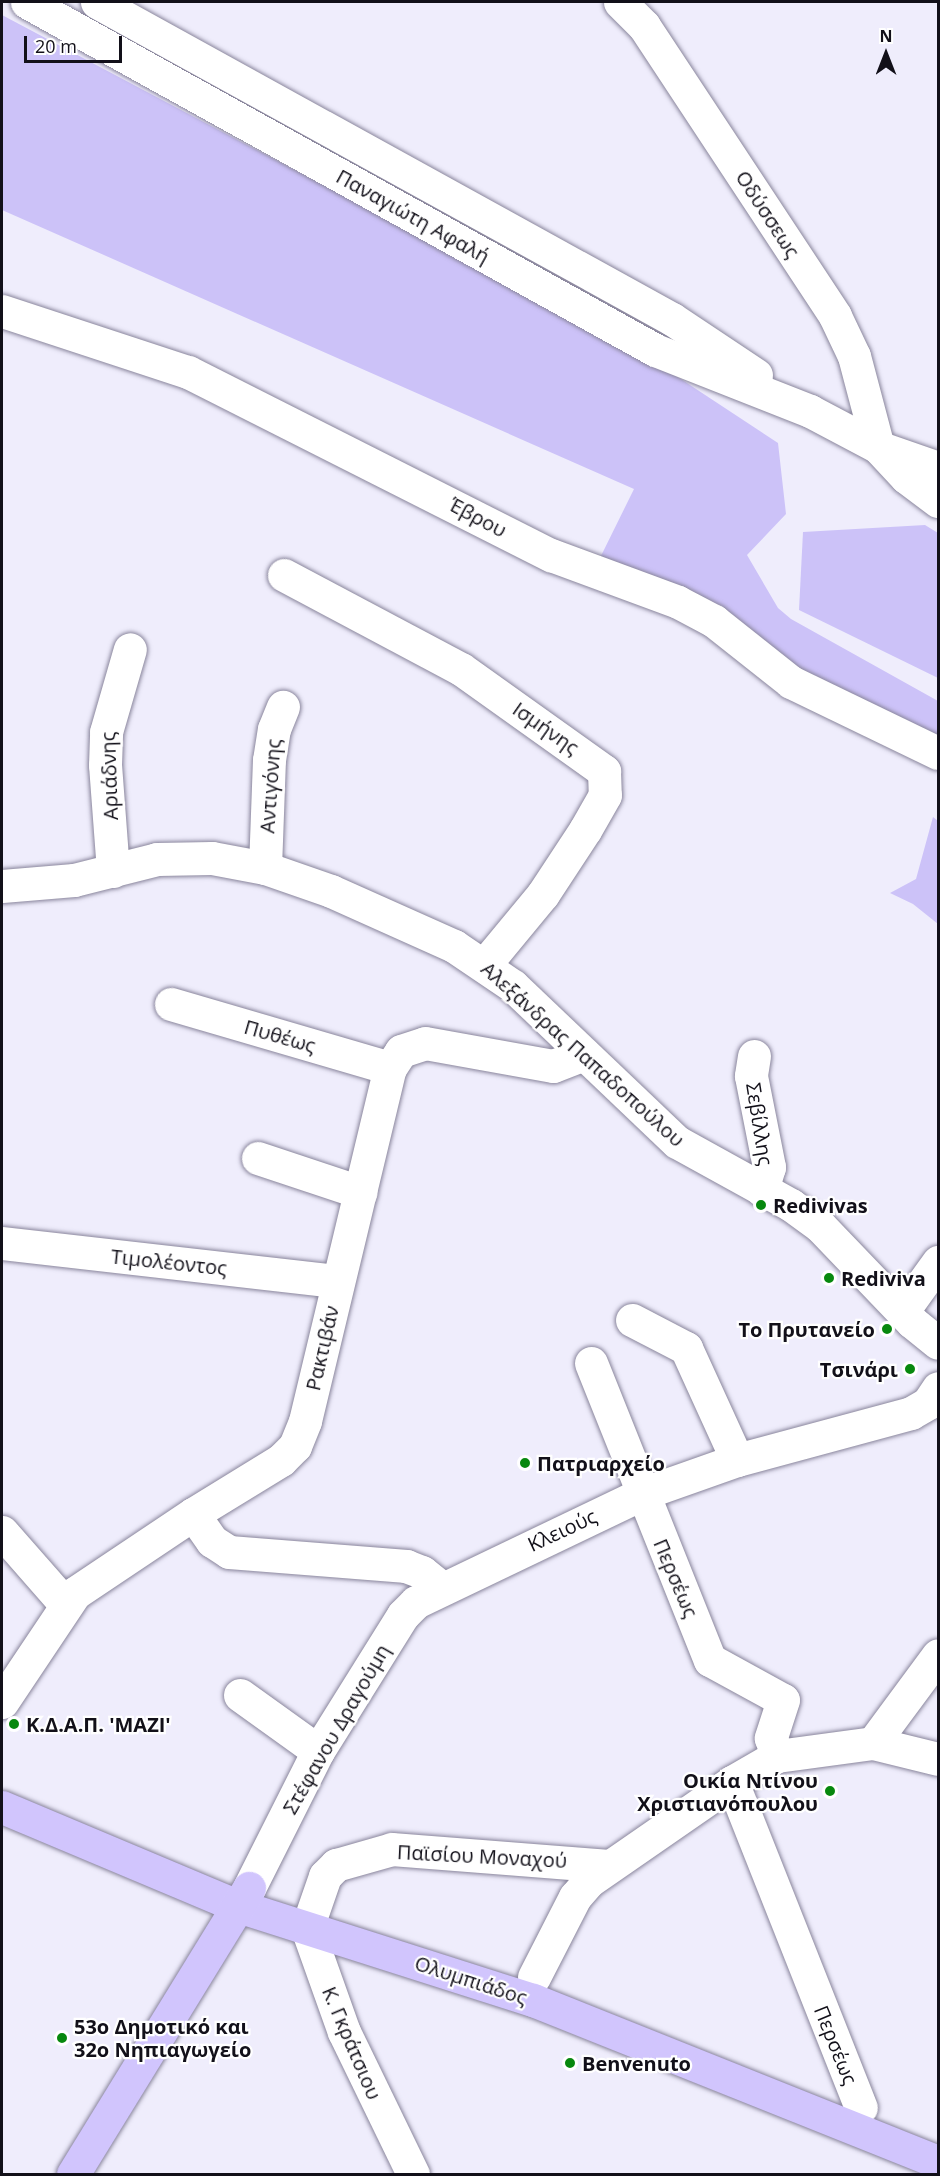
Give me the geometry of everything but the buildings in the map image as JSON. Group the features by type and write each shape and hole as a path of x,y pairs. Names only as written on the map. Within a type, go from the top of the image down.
{"main road":[{"name":"Ολυμπιάδος","path":"2,1783 244,1897"},
{"name":"Ολυμπιάδος","path":"2,1807 532,2000 939,2162"},
{"path":"72,2175 244,1897"},
{"name":"Ολυμπιάδος","path":"310,1918 534,1977 939,2138"}],"street":[{"name":"Παναγιώτη Αφαλή","path":"27,2 655,350 810,411"},
{"name":"Παναγιώτη Αφαλή","path":"97,2 672,319 810,411 878,447 939,468"},
{"name":"Οδύσσεως","path":"620,2 644,26 835,316 854,356 878,447"},
{"name":"Έβρου","path":"2,311 188,372 533,547 571,564 678,602 714,621 791,682 939,753"},
{"name":"Παναγιώτη Αφαλή","path":"878,447 906,477 939,501"},
{"name":"Ισμήνης","path":"284,575 461,669 604,771 605,795 585,831 543,894 485,963"},
{"name":"Αριάδνης","path":"114,871 105,765 106,732 130,649"},
{"name":"Αντιγόνης","path":"265,868 269,760 274,729 284,707"},
{"name":"Αλεξάνδρας Παπαδοπούλου","path":"2,886 74,880 145,861 185,856 265,868 382,912 485,963 677,1142 820,1226 902,1312 939,1343"},
{"name":"Πυθέως","path":"171,1004 390,1068"},
{"name":"Ρακτιβάν","path":"2,1702 65,1604 104,1572 281,1460 295,1446 305,1421 390,1068 401,1052 416,1043 553,1066 584,1054"},
{"name":"Σεβίλλης","path":"754,1056 751,1076 769,1167 762,1190"},
{"path":"258,1158 360,1192"},
{"name":"Τιμολέοντος","path":"2,1243 337,1281"},
{"path":"902,1312 939,1262"},
{"path":"632,1320 686,1348 737,1460"},
{"name":"Περσέως","path":"591,1363 641,1494 710,1660 783,1700 771,1738 777,1756"},
{"name":"Κλειούς","path":"442,1588 641,1494 737,1460 910,1413 928,1403 939,1388"},
{"path":"193,1514 212,1541 229,1552 405,1566 422,1572 442,1588"},
{"path":"2,1532 65,1604"},
{"name":"Στέφανου Δραγούμη","path":"244,1897 318,1751 403,1615 442,1588"},
{"path":"873,1743 939,1655"},
{"path":"240,1695 318,1751"},
{"path":"534,1977 575,1897 608,1866 732,1782 777,1756 873,1743 939,1758"},
{"name":"Περσέως","path":"732,1782 861,2107"},
{"name":"Παϊσίου Μοναχού","path":"310,1918 325,1876 336,1865 392,1849 608,1866"},
{"name":"Κ. Γκράτσιου","path":"310,1918 344,2032 412,2175"}],"shaded area":[{"path":"2,15 649,358 778,443 786,514 747,555 778,608 791,619 938,701 938,740 597,564 634,489 2,210"},
{"path":"925,525 938,533 938,678 799,610 803,532"},
{"path":"933,817 938,821 938,924 913,904 890,893 916,879"}],"place":[{"name":"Redivivas","path":"761,1205"},
{"name":"Rediviva","path":"829,1278"},
{"name":"Το Πρυτανείο","path":"887,1329"},
{"name":"Τσινάρι","path":"910,1369"},
{"name":"Πατριαρχείο","path":"525,1463"},
{"name":"Κ.Δ.Α.Π. 'ΜΑΖΙ'","path":"14,1724"},
{"name":"Οικία Ντίνου Χριστιανόπουλου","path":"830,1791"},
{"name":"53ο Δημοτικό και 32ο Νηπιαγωγείο","path":"62,2038"},
{"name":"Benvenuto","path":"570,2063"}]}
